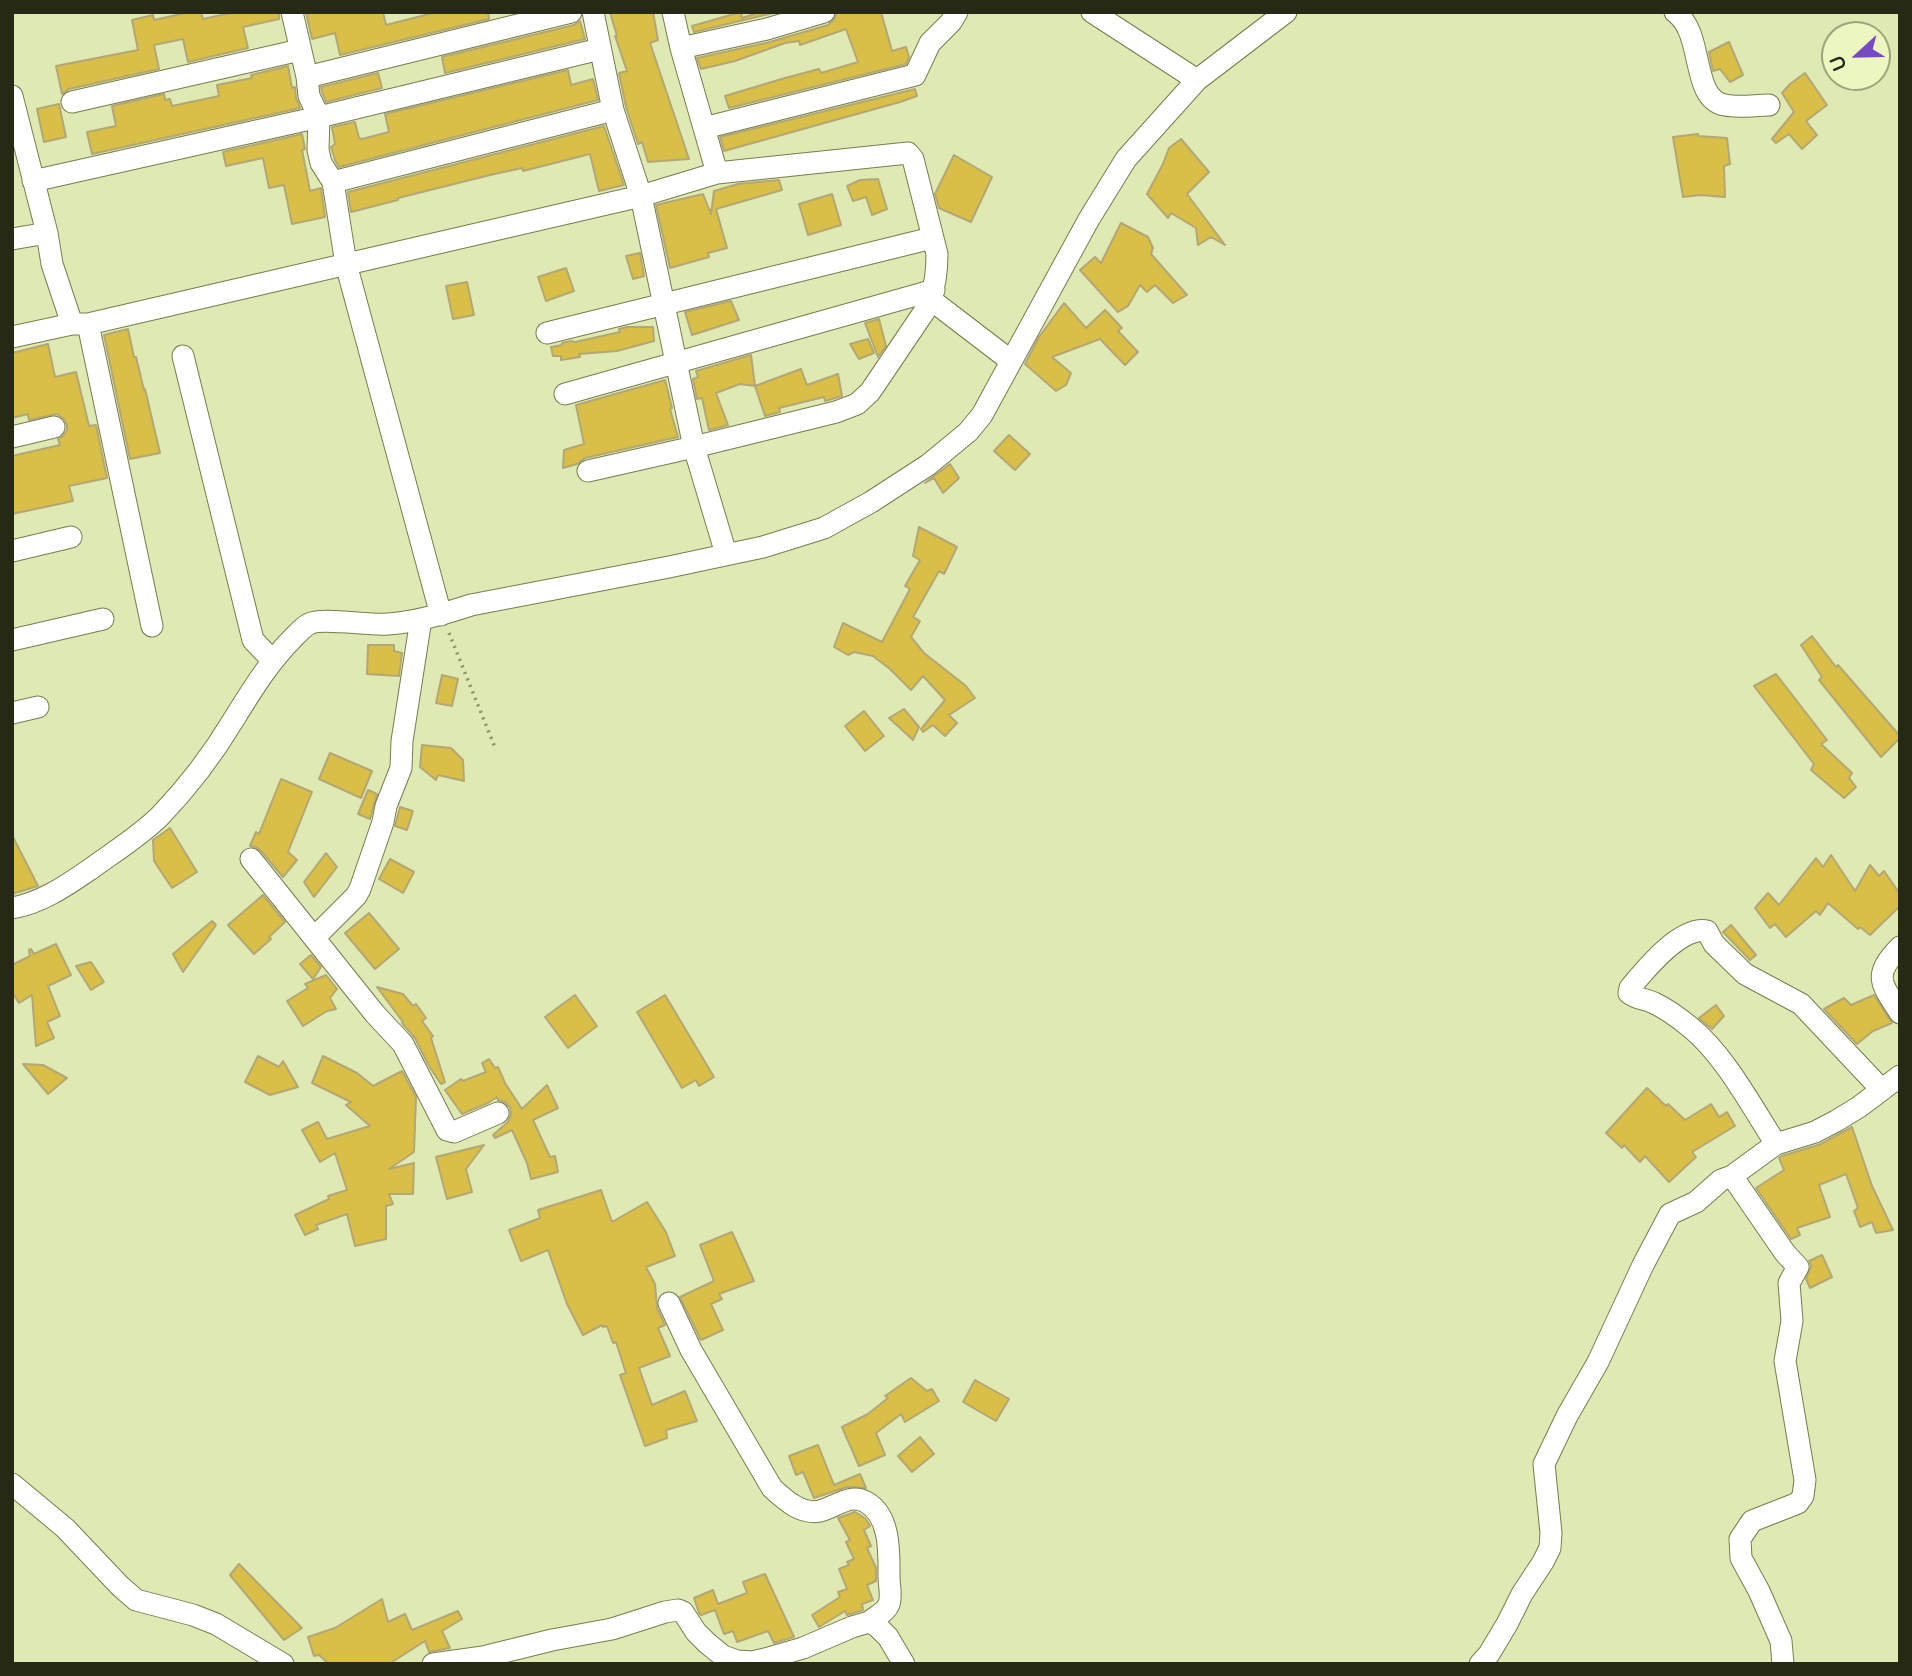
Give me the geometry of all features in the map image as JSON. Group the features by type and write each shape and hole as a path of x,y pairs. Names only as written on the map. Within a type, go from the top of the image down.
{"street":[{"path":"292,12 309,96 319,117 318,150 321,163 333,182 346,264 431,617 402,741 401,768 360,889 314,938"},
{"path":"307,77 571,12"},
{"path":"593,12 613,110 641,196 694,447 726,554"},
{"path":"673,12 717,173"},
{"path":"681,48 767,29 824,12"},
{"path":"1092,12 1197,80"},
{"path":"12,908 30,905 54,893 158,818 199,771 272,660 309,624 328,621 388,625 431,617 471,605 763,547 824,528 872,502 929,465 968,432 982,415 1089,219 1126,159 1197,80 1286,12"},
{"path":"1675,12 1687,23 1703,83 1710,97 1723,105 1769,105"},
{"path":"705,128 915,75 947,16"},
{"path":"33,181 319,117 600,49"},
{"path":"72,102 300,50"},
{"path":"12,96 17,142 33,181 52,264 80,324 152,626"},
{"path":"333,182 613,110"},
{"path":"12,337 80,324 641,196 717,173 908,153 913,159 937,254 937,268 932,295 924,312 870,392 857,404 836,412 587,471"},
{"path":"12,239 47,233"},
{"path":"547,334 932,237"},
{"path":"932,295 1011,361"},
{"path":"565,394 675,362 932,295"},
{"path":"183,356 253,640 272,660"},
{"path":"12,437 54,427"},
{"path":"12,551 71,537"},
{"path":"12,640 103,619"},
{"path":"12,713 38,707"},
{"path":"251,859 375,1014 403,1044 447,1130 454,1132 498,1113"},
{"path":"1776,1144 1709,1045 1666,1009 1629,993 1630,988 1659,954 1682,938 1697,931 1707,931 1714,944 1745,974 1801,1004 1882,1090"},
{"path":"1900,947 1886,961 1882,979 1884,988 1900,1013"},
{"path":"1480,1664 1489,1654 1550,1548 1544,1464 1567,1416 1598,1362 1670,1214 1696,1202 1721,1180 1732,1176 1776,1144 1815,1132 1859,1107 1900,1076"},
{"path":"1732,1176 1785,1253 1798,1267 1789,1283 1792,1321 1785,1361 1805,1480 1803,1496 1798,1503 1752,1521 1740,1539 1741,1558 1781,1641 1783,1664"},
{"path":"433,1664 483,1657 551,1640 612,1629 674,1610 683,1612 696,1632 723,1656 752,1662 803,1648 869,1622 889,1605 890,1555 884,1524 876,1509 865,1502 851,1499 818,1511 809,1511 786,1502 772,1488 691,1350 670,1303"},
{"path":"12,1484 65,1528 136,1600 216,1624 283,1664"},
{"path":"869,1622 888,1637 904,1664"}],"path":[{"path":"431,617 454,644 496,750"}],"building":[{"path":"201,12 203,19 235,12 279,12 279,19 243,27 248,48 188,62 183,39 154,45 159,69 69,89 62,94 56,66 138,50 132,20 153,15 154,20"},
{"path":"306,12 383,12 386,25 437,12 488,12 489,19 340,55 335,33 312,39"},
{"path":"610,12 653,12 658,40 650,43 689,159 648,162 642,142 638,144 619,73 627,71"},
{"path":"741,12 742,18 760,12 777,12 694,32 692,26"},
{"path":"837,12 881,12 892,51 906,47 909,57 906,64 729,108 725,96 819,69 821,73 858,62 846,29 800,45 799,41 785,43 735,61 701,69 697,58 770,42 828,25"},
{"path":"580,21 585,39 445,73 442,57 574,25"},
{"path":"1729,42 1743,75 1730,82 1720,69 1713,71 1709,52"},
{"path":"288,66 292,88 295,87 300,108 92,154 87,132 116,126 112,106 164,94 165,100 170,99 172,106 219,96 217,85 252,78 251,75"},
{"path":"568,70 571,85 593,79 598,100 339,167 335,160 331,147 335,144 332,127 355,122 359,138 362,139 389,132 385,114"},
{"path":"378,73 382,88 326,102 321,87"},
{"path":"1805,73 1827,105 1806,121 1817,135 1802,149 1789,134 1776,143 1772,139 1794,112 1782,93"},
{"path":"915,89 917,96 900,102 724,151 720,137"},
{"path":"59,104 66,137 44,142 37,109"},
{"path":"604,126 624,185 599,191 590,154 523,171 522,168 490,175 351,212 348,192"},
{"path":"302,134 305,149 302,150 310,191 321,188 325,217 292,224 284,185 269,188 263,158 226,166 223,152"},
{"path":"1698,134 1727,138 1730,164 1724,166 1725,197 1683,197 1673,137"},
{"path":"1181,139 1209,172 1187,194 1225,245 1211,237 1198,245 1196,228 1171,213 1168,218 1147,194 1169,148"},
{"path":"954,155 992,177 971,222 939,208 935,194"},
{"path":"878,179 887,209 872,215 866,197 853,201 847,186 860,180"},
{"path":"779,180 782,190 716,209 727,248 708,253 709,257 670,268 656,205 703,194 711,214 714,191 738,184"},
{"path":"832,194 841,225 808,235 799,204"},
{"path":"1121,223 1148,237 1153,248 1151,254 1187,295 1173,303 1155,285 1147,292 1140,285 1128,306 1118,312 1080,270 1095,257 1101,263"},
{"path":"640,253 644,276 633,279 626,256"},
{"path":"566,268 574,291 546,301 538,277"},
{"path":"467,282 474,315 453,319 446,286"},
{"path":"731,301 739,320 692,335 685,312"},
{"path":"1064,303 1086,328 1105,310 1122,328 1118,331 1138,352 1125,365 1100,339 1052,357 1071,373 1066,385 1056,391 1025,364 1039,337"},
{"path":"879,319 886,346 878,357 865,323"},
{"path":"653,327 654,341 617,351 579,354 580,357 561,360 561,356 553,356 551,347 620,332 619,329"},
{"path":"128,329 160,453 130,459 104,335"},
{"path":"868,339 874,353 859,359 850,344"},
{"path":"48,344 55,377 76,372 89,426 96,425 107,478 69,486 73,501 12,514 12,456 60,445 58,439 67,430 64,419 57,414 29,420 28,414 12,418 12,353"},
{"path":"751,355 755,386 740,384 716,393 728,425 709,430 702,398 697,399 693,379 698,377 696,371"},
{"path":"801,369 807,385 838,374 842,396 825,401 824,397 779,408 780,412 765,416 755,386"},
{"path":"665,380 678,437 585,458 577,464 563,468 564,450 584,444 576,405"},
{"path":"1009,435 1030,454 1015,470 994,451"},
{"path":"950,464 959,478 943,493 934,478 925,483"},
{"path":"919,527 957,547 944,574 939,571 913,617 920,621 911,637 924,653 966,686 975,698 949,715 957,723 945,736 933,725 923,732 921,729 945,700 923,676 911,690 873,656 854,652 848,655 834,647 843,623 882,642 910,589 905,586 920,560 913,556"},
{"path":"1812,636 1836,667 1838,665 1900,736 1881,757 1819,680 1822,677 1801,645"},
{"path":"368,645 394,645 394,651 402,653 399,676 367,674"},
{"path":"1776,674 1827,740 1821,744 1852,773 1849,778 1856,787 1844,798 1811,770 1814,764 1754,686"},
{"path":"442,675 458,679 452,706 436,703"},
{"path":"904,709 919,727 913,740 889,718"},
{"path":"864,711 884,736 865,751 845,726"},
{"path":"422,745 451,748 463,760 464,781 438,775 436,780 420,767"},
{"path":"330,753 372,771 361,798 319,779"},
{"path":"281,779 312,792 288,852 297,860 283,877 261,851 250,846 256,832 259,834"},
{"path":"368,790 377,794 370,819 358,814"},
{"path":"400,807 413,811 407,830 395,826"},
{"path":"170,828 197,872 172,888 154,861 153,840"},
{"path":"12,835 38,886 12,894"},
{"path":"326,853 337,867 314,897 304,882"},
{"path":"1831,855 1855,891 1870,865 1879,876 1884,871 1900,894 1900,906 1870,935 1860,927 1858,929 1828,903 1820,915 1816,911 1786,937 1775,924 1770,928 1755,908 1768,893 1779,905 1816,858 1823,867"},
{"path":"390,859 414,872 403,893 379,879"},
{"path":"263,895 285,922 254,954 228,925"},
{"path":"369,913 399,949 375,969 345,933"},
{"path":"212,921 216,925 183,972 173,954"},
{"path":"1731,925 1756,955 1750,960 1723,932"},
{"path":"56,944 71,975 48,986 60,1016 47,1022 54,1038 36,1046 32,995 19,1003 12,992 12,965 30,956 31,949 34,954"},
{"path":"311,955 321,967 313,979 300,964"},
{"path":"91,962 104,982 91,990 76,966"},
{"path":"326,975 337,989 330,998 336,1009 327,1011 303,1026 287,1001 308,988 305,984"},
{"path":"377,987 403,994 413,1006 416,1004 426,1018 422,1021 433,1036 431,1038 445,1082 441,1084 415,1038"},
{"path":"575,995 597,1026 568,1048 545,1017"},
{"path":"665,995 714,1077 699,1086 696,1080 682,1088 637,1012"},
{"path":"1874,995 1892,1023 1873,1031 1857,1044 1824,1009 1844,998 1851,1005"},
{"path":"1716,1005 1724,1016 1712,1029 1699,1018"},
{"path":"258,1056 279,1067 283,1061 298,1087 270,1095 245,1082"},
{"path":"323,1056 357,1073 373,1086 402,1071 416,1097 414,1152 389,1169 414,1163 413,1194 389,1194 393,1204 386,1206 386,1239 355,1246 347,1214 316,1225 318,1229 305,1235 295,1215 329,1199 328,1196 347,1190 335,1153 320,1162 302,1130 318,1122 327,1139 370,1126 346,1105 351,1102 312,1083"},
{"path":"489,1059 495,1068 498,1067 522,1109 547,1085 558,1108 533,1120 550,1157 555,1156 558,1172 531,1179 512,1130 495,1138 493,1135 508,1122 511,1115 510,1107 505,1102 497,1097 462,1114 445,1090 461,1079 463,1081 486,1072 482,1063"},
{"path":"23,1064 43,1065 67,1078 48,1094"},
{"path":"1647,1088 1685,1120 1711,1104 1719,1117 1727,1112 1735,1126 1692,1152 1696,1157 1669,1182 1645,1156 1640,1162 1624,1145 1622,1148 1606,1133"},
{"path":"1852,1127 1872,1186 1893,1230 1876,1233 1872,1222 1860,1227 1854,1211 1858,1208 1846,1174 1819,1185 1830,1217 1797,1228 1800,1235 1791,1239 1756,1188 1784,1170 1779,1158 1782,1156 1821,1144"},
{"path":"484,1145 466,1169 472,1192 447,1199 436,1157"},
{"path":"601,1190 612,1222 647,1202 666,1232 675,1256 646,1267 655,1284 657,1308 665,1325 658,1328 670,1356 639,1368 652,1405 685,1391 697,1421 666,1430 667,1438 645,1446 620,1375 626,1373 616,1342 613,1343 607,1326 602,1325 583,1335 567,1304 548,1250 521,1261 509,1230 540,1218 538,1210"},
{"path":"732,1232 754,1281 719,1294 722,1299 711,1304 723,1330 701,1340 680,1297 714,1281 700,1245"},
{"path":"1822,1255 1832,1277 1810,1288 1806,1279 1811,1266 1809,1261"},
{"path":"911,1378 927,1391 932,1389 939,1401 905,1422 901,1414 876,1433 885,1455 859,1466 842,1427 868,1414 888,1398 885,1396"},
{"path":"975,1380 1009,1399 996,1421 963,1402"},
{"path":"920,1437 934,1454 912,1472 898,1456"},
{"path":"818,1445 834,1485 860,1474 866,1488 847,1487 814,1498 803,1472 796,1475 789,1456"},
{"path":"855,1512 865,1518 870,1526 864,1530 871,1546 867,1548 876,1568 876,1581 867,1585 873,1600 862,1604 863,1610 847,1615 845,1611 819,1627 812,1615 840,1597 838,1592 847,1589 839,1569 849,1565 847,1562 854,1559 846,1542 850,1540 838,1518"},
{"path":"239,1564 302,1628 284,1640 230,1575"},
{"path":"765,1574 794,1637 774,1643 768,1631 737,1642 733,1631 724,1634 715,1610 701,1615 699,1613 694,1598 713,1590 718,1604 747,1593 743,1582"},
{"path":"382,1599 388,1622 405,1614 412,1630 458,1611 462,1619 442,1631 450,1648 429,1652 425,1641 389,1664 329,1664 319,1655 314,1656 308,1637 335,1628"}]}
